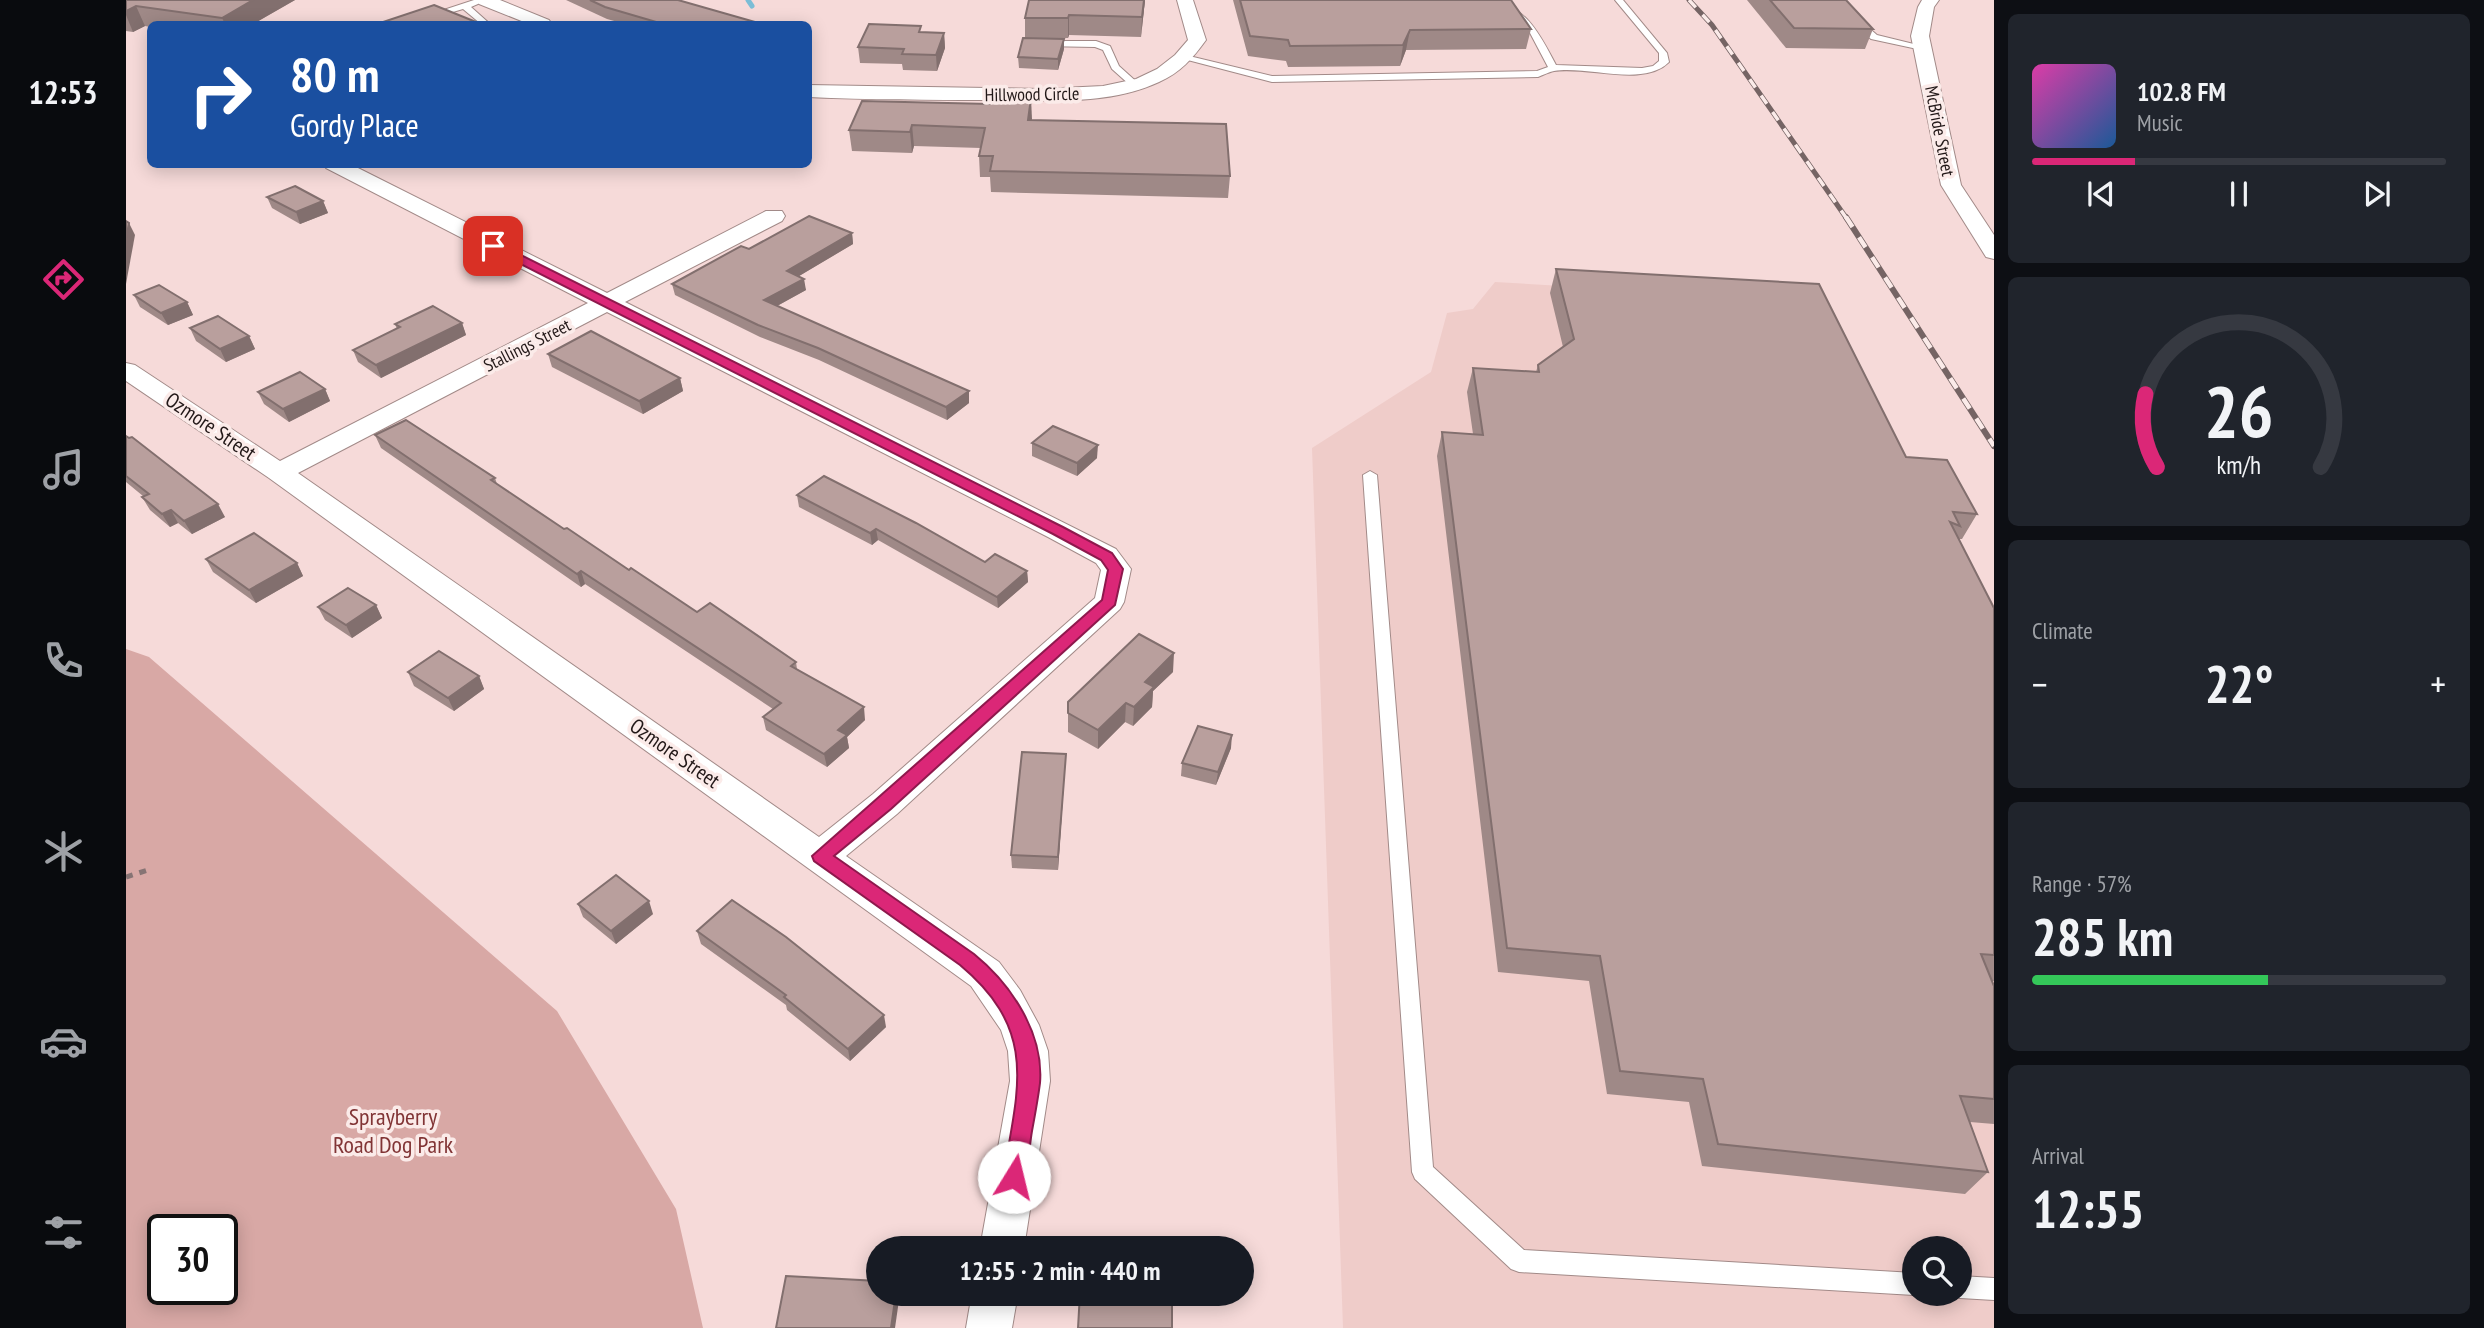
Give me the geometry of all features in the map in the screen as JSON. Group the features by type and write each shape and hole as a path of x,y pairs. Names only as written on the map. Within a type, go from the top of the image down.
{"street":[{"path":"484,0 536,21"},
{"path":"1185,0 1197,40 1185,58"},
{"name":"McBride Street","path":"1931,0 1926,7 1920,36 1951,185 1994,252"},
{"name":"Hillwood Circle","path":"812,91 1084,93 1157,77 1185,58"},
{"path":"341,168 1058,531 1106,556 1116,569 1109,602 885,804 821,856"},
{"name":"Stallings Street","path":"279,472 774,216"},
{"name":"Ozmore Street","path":"126,370 279,472 985,975 1006,1002 1019,1025 1028,1051 1030,1082 1004,1236"},
{"path":"989,1328 993,1306"}],"lane":[{"path":"415,21 484,0"},
{"path":"1185,58 1272,79 1538,74 1553,68 1642,71 1656,68 1664,62 1663,54 1619,0"},
{"path":"1831,0 1874,37 1922,47"},
{"path":"1485,4 1511,3 1522,10 1553,68"},
{"path":"465,6 482,21"},
{"path":"1037,44 1097,44 1107,48 1115,67 1134,84"},
{"path":"1370,475 1423,1172 1519,1261 1902,1283"},
{"path":"1972,1288 1994,1289"}],"path":[{"path":"126,877 148,870"}],"shaded area":[{"path":"1495,282 1813,301 1994,634 1994,1328 1343,1328 1312,448 1431,372 1447,313 1473,309"}],"green space":[{"name":"Sprayberry Road Dog Park","path":"126,649 149,657 557,1011 676,1209 703,1328 126,1328"}],"building":[{"path":"126,0 253,0 222,18 136,6 126,11"},
{"path":"590,0 678,0 752,21 653,21"},
{"path":"1029,0 1144,0 1142,17 1069,15 1068,18 1025,18"},
{"path":"1240,0 1511,0 1531,29 1410,30 1403,45 1290,46 1288,40 1250,36"},
{"path":"1770,0 1846,0 1873,29 1794,28"},
{"path":"434,5 474,21 386,21"},
{"path":"869,24 921,26 919,32 944,33 936,55 902,54 904,49 858,47"},
{"path":"1023,38 1064,39 1058,59 1018,57"},
{"path":"1005,98 1031,98 1028,120 1226,124 1230,176 990,171 993,156 979,156 985,128 912,125 910,132 849,130 862,101 990,104 990,101 1004,101"},
{"path":"295,186 323,201 296,212 267,197"},
{"path":"809,216 852,233 787,271 804,279 764,300 969,391 946,407 818,348 758,325 672,284 741,246 749,249"},
{"path":"1556,269 1819,284 1906,457 1947,460 1977,514 1953,512 1960,526 1950,522 1994,608 1994,955 1981,954 1994,986 1994,1099 1960,1096 1988,1172 1718,1144 1703,1079 1620,1071 1600,956 1507,948 1442,432 1483,435 1473,368 1539,372 1538,365 1574,339"},
{"path":"159,285 187,302 161,313 134,295"},
{"path":"433,306 462,323 376,365 353,350 400,327 395,324"},
{"path":"218,316 249,336 220,349 190,328"},
{"path":"591,331 680,378 639,401 548,354"},
{"path":"300,372 325,389 283,409 258,392"},
{"path":"406,420 495,478 491,480 629,570 631,568 697,612 710,603 796,662 791,666 864,707 838,730 847,735 824,754 763,717 781,703 581,571 577,574 375,435"},
{"path":"1053,426 1098,445 1077,463 1032,443"},
{"path":"126,436 132,437 218,504 184,521 171,510 162,514 142,497 149,494 126,476"},
{"path":"824,476 985,562 995,554 1027,571 997,597 876,529 870,533 797,495"},
{"path":"254,533 297,563 249,590 206,559"},
{"path":"348,588 376,605 346,625 318,607"},
{"path":"1139,634 1174,653 1145,682 1154,687 1134,707 1126,703 1098,730 1068,713 1068,702"},
{"path":"439,651 479,676 448,698 408,672"},
{"path":"1198,726 1232,735 1218,772 1182,763"},
{"path":"1022,752 1066,754 1058,857 1011,855"},
{"path":"616,875 649,901 611,931 578,904"},
{"path":"732,900 786,937 884,1015 848,1049 784,997 786,995 697,931"},
{"path":"786,1276 866,1280 866,1306 894,1306 891,1328 776,1328"},
{"path":"1079,1306 1172,1306 1172,1328 1078,1328"}],"waterway":[{"path":"748,0 752,6"}],"railway":[{"path":"1689,0 1712,25 1847,219"},
{"path":"1846,217 1994,446"}],"route":[{"path":"493,246 1058,531 1106,556 1116,569 1109,602 1090,621 885,804 821,856 967,960 985,975 1006,1002 1019,1025 1028,1051 1030,1082 1014,1177"}]}
